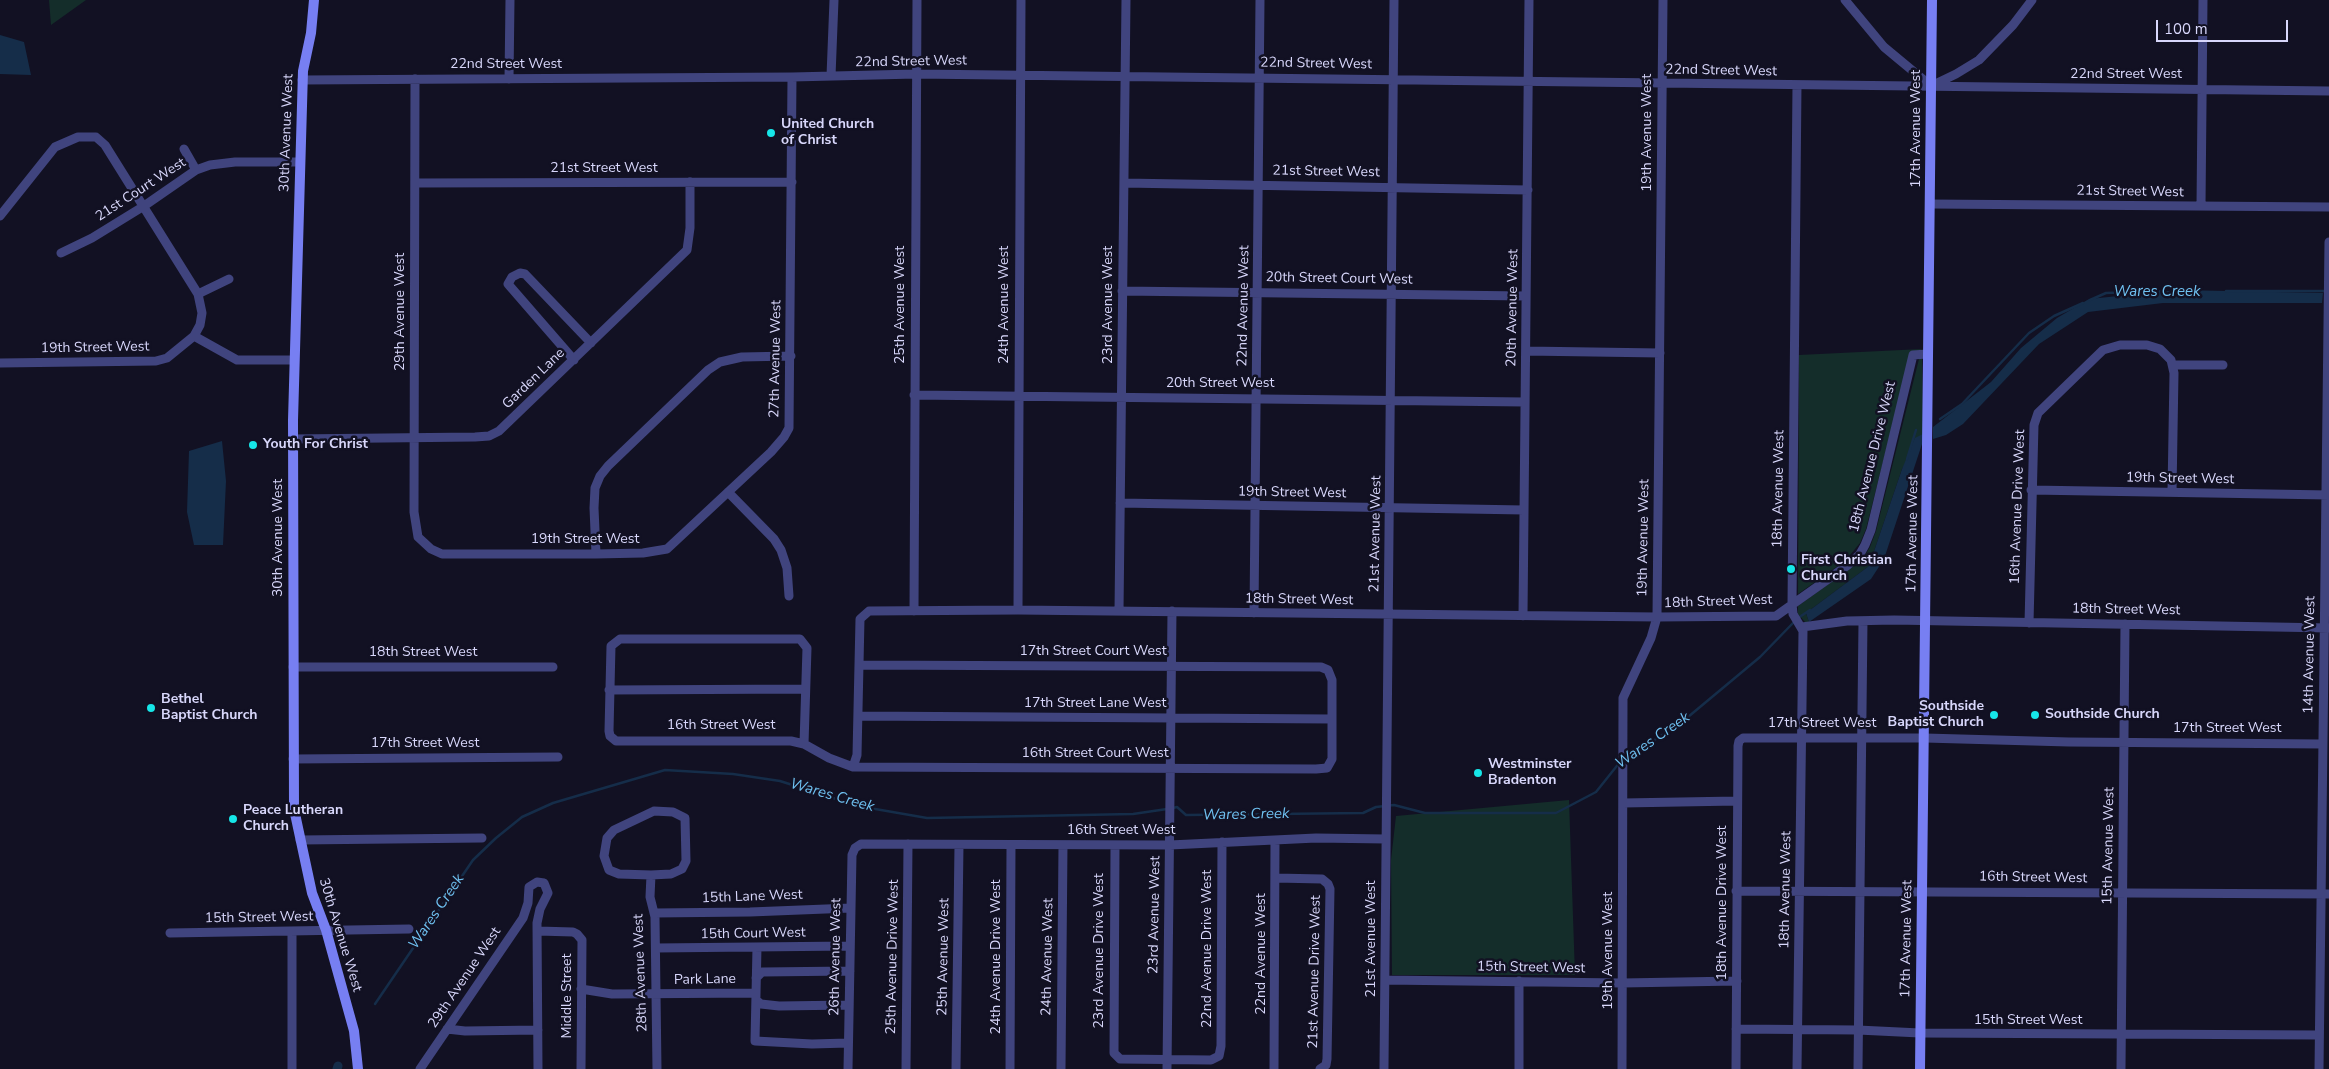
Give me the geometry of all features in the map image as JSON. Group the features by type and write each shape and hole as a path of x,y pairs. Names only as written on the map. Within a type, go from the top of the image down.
{"street":[{"name":"30th Avenue West","path":"314,0 314,16 302,80 294,360 294,809 312,894 326,930 354,1031 358,1069"},
{"path":"509,79 510,0"},
{"path":"831,76 834,0"},
{"name":"25th Avenue West","path":"914,611 917,0"},
{"name":"24th Avenue West","path":"1018,610 1021,0"},
{"name":"23rd Avenue West","path":"1119,611 1126,0"},
{"name":"22nd Avenue West","path":"1254,613 1260,0"},
{"name":"21st Avenue West","path":"1384,1069 1394,0"},
{"name":"20th Avenue West","path":"1523,616 1529,0"},
{"name":"19th Avenue West","path":"1622,1069 1623,698 1651,638 1657,617 1663,0"},
{"path":"1845,0 1884,47 1931,86 1979,60 2013,25 2032,0"},
{"name":"17th Avenue West","path":"1920,1069 1932,0"},
{"path":"2201,206 2203,0"},
{"name":"22nd Street West","path":"302,80 792,77 916,74 1125,75 1528,83 2329,91"},
{"name":"27th Avenue West","path":"728,492 779,443 789,428 792,77"},
{"name":"29th Avenue West","path":"415,79 415,529 422,543"},
{"name":"18th Avenue West","path":"1797,85 1792,604 1794,617 1802,626 1797,1069"},
{"path":"0,216 50,152 60,144 78,137 90,136 101,140 106,145 198,294 202,313 194,336 237,360 294,360"},
{"path":"184,149 196,170"},
{"name":"21st Court West","path":"61,253 92,238 144,206 196,170 210,165 234,162 300,162"},
{"name":"21st Street West","path":"416,182 792,182"},
{"name":"Garden Lane","path":"293,438 475,438 489,436 499,431 687,250 690,228 690,182"},
{"name":"21st Street West","path":"1124,183 1528,190"},
{"name":"21st Street West","path":"1930,204 2329,207"},
{"name":"14th Avenue West","path":"2318,1069 2325,894 2326,757 2322,744 2326,628 2329,242"},
{"path":"574,360 508,284 512,276 520,273 528,276 591,343"},
{"path":"198,294 229,279"},
{"name":"20th Street Court West","path":"1122,291 1526,296"},
{"name":"19th Street West","path":"0,363 156,361 167,358 194,336"},
{"name":"16th Avenue Drive West","path":"2029,623 2032,436 2038,413 2103,350 2120,345 2147,344 2168,356 2173,364"},
{"path":"1526,351 1660,353"},
{"name":"18th Avenue Drive West","path":"1792,604 1848,564 1865,545 1871,530 1913,355 1927,354"},
{"path":"596,554 595,488 600,476 608,466 708,370 720,362 742,357 791,356"},
{"path":"2172,492 2173,364 2223,365"},
{"name":"20th Street West","path":"914,394 1525,402"},
{"name":"19th Street West","path":"2031,490 2327,495"},
{"path":"728,492 774,540 781,550 787,568 789,596"},
{"name":"19th Street West","path":"422,543 442,554 643,553 667,548 728,492"},
{"name":"19th Street West","path":"1120,504 1524,510"},
{"name":"18th Street West","path":"859,665 860,619 863,614 869,611 1172,611 1768,618 1782,613 1792,604"},
{"name":"23rd Avenue West","path":"1167,1064 1172,611"},
{"path":"1858,1069 1864,621"},
{"name":"18th Street West","path":"1802,626 1864,621 1926,621 2326,628"},
{"name":"15th Avenue West","path":"2121,1069 2125,624"},
{"path":"804,744 807,648 804,642 797,638 620,639 611,646 609,690 805,689"},
{"path":"853,767 857,755 859,665"},
{"name":"17th Street Court West","path":"859,665 1321,667 1328,670 1332,680 1332,719"},
{"name":"18th Street West","path":"293,667 553,667"},
{"name":"16th Street West","path":"609,690 609,732 613,739 780,740 804,744 829,758 853,767"},
{"name":"17th Street Lane West","path":"858,716 1332,719"},
{"name":"16th Street Court West","path":"853,767 1327,768 1332,759 1332,719"},
{"name":"18th Avenue Drive West","path":"1736,1069 1737,801 1738,746 1739,740 1742,738"},
{"name":"17th Street West","path":"1742,738 1925,738 2322,744"},
{"name":"17th Street West","path":"293,759 558,757"},
{"path":"1623,803 1737,801"},
{"path":"654,810 678,813 685,818 686,822 685,864 676,873 651,875 619,874 609,870 604,856 607,838 614,830 654,810"},
{"path":"300,840 482,838"},
{"name":"16th Street West","path":"857,846 861,844 1170,845 1275,840 1386,839"},
{"name":"22nd Avenue West","path":"1274,1069 1275,840"},
{"name":"22nd Avenue Drive West","path":"1167,1064 1211,1060 1219,1056 1221,1046 1222,842"},
{"name":"25th Avenue Drive West","path":"906,1069 908,844"},
{"name":"25th Avenue West","path":"956,1069 959,845"},
{"name":"24th Avenue Drive West","path":"1010,1069 1012,845"},
{"name":"24th Avenue West","path":"1061,1069 1063,845"},
{"name":"23rd Avenue Drive West","path":"1115,845 1113,1049 1116,1057 1120,1059 1167,1064"},
{"name":"26th Avenue West","path":"848,1069 852,855 857,846"},
{"name":"28th Avenue West","path":"651,875 650,897 654,913 656,948 657,1069"},
{"name":"21st Avenue Drive West","path":"1276,878 1314,878 1325,880 1330,889 1328,1059 1323,1067"},
{"path":"538,916 525,913 529,887 534,883 541,882 546,886 548,893 538,916 538,1069"},
{"name":"16th Street West","path":"1736,891 2325,894"},
{"name":"15th Lane West","path":"654,913 851,908"},
{"name":"29th Avenue West","path":"420,1069 525,913"},
{"name":"15th Street West","path":"170,933 409,929"},
{"path":"292,931 292,1069"},
{"name":"Middle Street","path":"538,931 573,932 580,936 582,940 581,1069"},
{"name":"15th Court West","path":"656,948 850,946"},
{"path":"757,947 755,1041 812,1044 848,1043"},
{"path":"756,978 758,974 770,971 850,971"},
{"name":"15th Street West","path":"1385,980 1622,983 1737,982"},
{"path":"1519,982 1519,1069"},
{"name":"Park Lane","path":"582,989 612,994 755,996 761,1004 779,1006 849,1005"},
{"name":"15th Street West","path":"1736,1029 2122,1035 2319,1031 2329,1028"},
{"path":"447,1029 465,1031 538,1030"}],"green space":[{"path":"49,0 86,0 51,25"},
{"path":"1922,349 1910,355 1866,529 1860,543 1845,561 1798,594 1799,355"},
{"path":"1919,359 1922,359 1923,434 1902,469 1869,566 1806,613 1809,622 1805,622 1798,614 1798,606 1851,568 1864,557 1870,547 1876,531"},
{"path":"1569,800 1575,975 1392,975 1391,860 1396,816"}],"water":[{"path":"0,35 24,42 31,75 0,74"},
{"path":"2178,290 2323,293 2322,303 2163,303 2088,312 2039,344 1963,424 1946,435 1933,439 1933,427 1991,382 2021,348 2057,318 2089,299"},
{"path":"1923,434 1923,441 1884,559 1871,579 1809,622 1806,613 1869,566 1902,469 1915,438"},
{"path":"222,441 226,481 223,545 194,545 187,512 189,451"}],"waterway":[{"name":"Wares Creek","path":"2090,300 2106,293 2165,291"},
{"name":"Wares Creek","path":"2226,291 2325,291"},
{"name":"Wares Creek","path":"1940,419 1962,404 2029,333 2054,316 2083,303"},
{"name":"Wares Creek","path":"1907,459 1916,430"},
{"name":"Wares Creek","path":"1798,618 1810,610"},
{"name":"Wares Creek","path":"1624,760 1682,722 1760,657 1794,622"},
{"name":"Wares Creek","path":"1173,808 1177,807 1186,815 1363,813 1376,807 1394,805 1425,813 1556,813 1596,792 1620,762"},
{"name":"Wares Creek","path":"375,1004 473,860 522,817 553,803 665,770 733,774 780,781 858,806 927,818 1133,814 1167,809"}],"place":[{"name":"United Church of Christ","path":"771,133"},
{"name":"Youth For Christ","path":"253,445"},
{"name":"First Christian Church","path":"1791,569"},
{"name":"Bethel Baptist Church","path":"151,708"},
{"name":"Southside Baptist Church","path":"1994,715"},
{"name":"Southside Church","path":"2035,715"},
{"name":"Westminster Bradenton","path":"1478,773"},
{"name":"Peace Lutheran Church","path":"233,819"}]}
